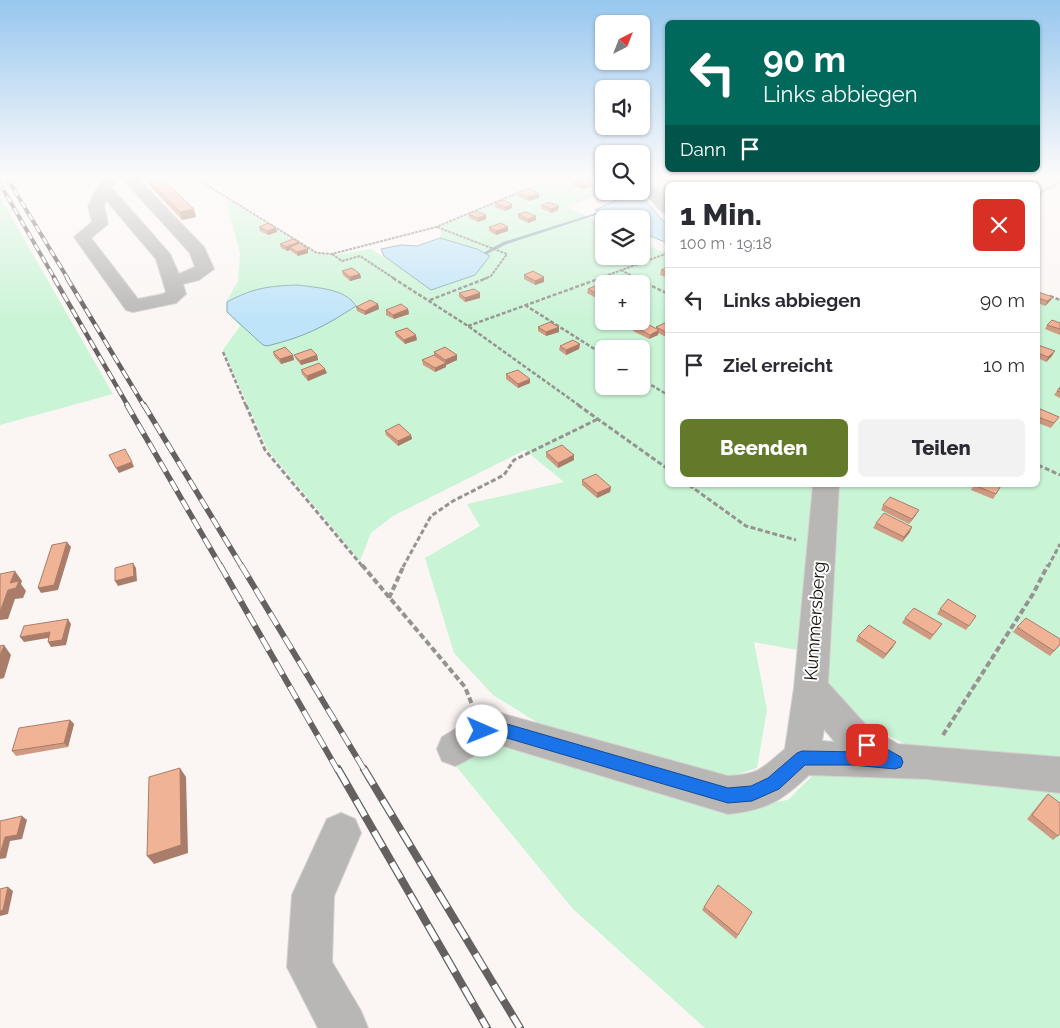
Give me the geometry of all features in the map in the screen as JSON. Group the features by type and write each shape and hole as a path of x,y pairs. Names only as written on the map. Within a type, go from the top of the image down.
{"street":[{"path":"97,226 82,238 132,306 169,299 176,294 164,258 140,226"},
{"path":"173,281 193,276 205,269 198,251 175,226"},
{"name":"Kummersberg","path":"802,758 811,688 826,487"},
{"path":"811,688 853,737 911,762"},
{"path":"469,740 500,729 728,795 752,793 773,783 802,758 852,758 1060,775"},
{"path":"341,833 313,895 309,967 344,1028"}],"path":[{"path":"273,226 317,253 332,254 436,227 507,254 491,276 429,300"},
{"path":"332,254 342,261 360,256 429,300 665,467"},
{"path":"468,326 665,255"},
{"path":"620,270 665,292"},
{"path":"1045,294 1060,300"},
{"path":"524,305 595,349"},
{"path":"223,352 265,450 465,687 469,740"},
{"path":"650,384 665,393"},
{"path":"389,598 394,582 431,516 453,501 504,475 514,460 598,419"},
{"path":"1040,466 1060,475"},
{"path":"693,487 746,526 820,547"},
{"path":"911,762 1033,594 1060,544"}],"green space":[{"path":"0,226 17,226 113,394 0,425"},
{"path":"233,226 271,226 317,254 334,255 371,249 418,279 425,287 485,253 440,238 442,226 595,226 595,265 650,265 650,246 665,252 665,487 821,487 802,651 754,642 767,710 757,768 723,779 538,723 493,695 454,653 425,558 480,526 467,504 564,482 525,450 393,516 371,533 360,561 268,450 223,350 240,326 227,312 226,302 238,281 240,254"},
{"path":"1040,293 1060,300 1060,764 907,745 819,701 831,487 1040,487"},
{"path":"488,745 535,747 733,808 788,800 819,769 1060,785 1060,1028 705,1028 572,908 455,765"}],"water":[{"path":"650,226 665,226 665,242 650,236"},
{"path":"440,238 477,249 490,256 475,275 431,290 384,256 381,249 401,245 417,246"},
{"path":"298,285 338,292 351,300 356,306 313,331 267,346 263,345 227,312 227,302 245,294 269,287"}],"building":[{"path":"273,226 276,228 267,231 259,227"},
{"path":"506,226 508,227 496,231 489,227"},
{"path":"293,239 299,242 286,247 280,244"},
{"path":"300,243 308,249 297,252 290,247"},
{"path":"352,268 360,274 350,277 342,271"},
{"path":"533,271 544,277 535,281 524,275"},
{"path":"595,286 595,292 588,289"},
{"path":"474,289 480,293 465,298 459,293"},
{"path":"1040,293 1053,297 1047,301 1040,299"},
{"path":"370,300 378,304 365,311 356,307"},
{"path":"401,304 408,309 393,315 386,310"},
{"path":"1052,320 1060,323 1060,329 1047,325"},
{"path":"550,322 559,327 546,332 538,327"},
{"path":"665,323 665,332 656,327"},
{"path":"650,326 659,330 650,335 641,330 650,330"},
{"path":"407,328 416,335 404,340 395,332"},
{"path":"573,340 580,344 566,350 560,346"},
{"path":"1040,346 1055,351 1048,357 1040,354"},
{"path":"285,347 293,355 280,359 273,352"},
{"path":"445,347 457,355 445,360 434,352"},
{"path":"311,349 317,355 300,361 294,355"},
{"path":"434,355 446,363 435,368 422,360"},
{"path":"319,363 325,369 307,376 301,370"},
{"path":"518,370 530,379 518,384 506,374"},
{"path":"1040,409 1059,417 1054,423 1040,418"},
{"path":"399,424 411,435 398,441 385,431"},
{"path":"562,445 574,455 558,463 546,452"},
{"path":"125,449 132,462 116,468 109,455"},
{"path":"596,474 611,487 597,493 582,480"},
{"path":"979,487 1000,487 996,494"},
{"path":"890,497 919,510 912,519 883,505"},
{"path":"884,513 912,527 904,537 876,523"},
{"path":"67,542 54,585 38,588 52,545"},
{"path":"133,563 134,576 115,581 115,568"},
{"path":"15,571 10,583 19,581 16,588 8,590 0,610 0,574"},
{"path":"948,599 976,616 969,626 940,609"},
{"path":"914,608 942,624 933,635 905,618"},
{"path":"1026,618 1060,639 1060,644 1054,651 1017,627"},
{"path":"68,619 62,640 48,642 50,632 20,637 24,626"},
{"path":"869,625 896,642 886,654 858,636"},
{"path":"4,645 0,656 0,646"},
{"path":"70,720 64,743 12,751 19,728"},
{"path":"180,768 181,845 147,856 149,777"},
{"path":"1048,794 1060,803 1060,833 1058,836 1032,815"},
{"path":"22,816 17,835 5,837 0,854 0,821"},
{"path":"718,885 752,912 738,935 704,907"},
{"path":"8,887 3,910 0,911 0,889"}],"waterway":[{"path":"485,253 505,243 559,226"}],"railway":[{"path":"24,226 55,279"},
{"path":"36,226 68,279"},
{"path":"54,278 128,406"},
{"path":"67,278 144,406"},
{"path":"127,405 221,567"},
{"path":"144,405 242,567"},
{"path":"220,565 338,771"},
{"path":"241,565 365,771"},
{"path":"338,769 487,1028"},
{"path":"364,769 520,1028"}],"route":[{"path":"482,731 500,729 728,795 752,793 773,783 802,758 852,758 895,762 867,745"}]}
